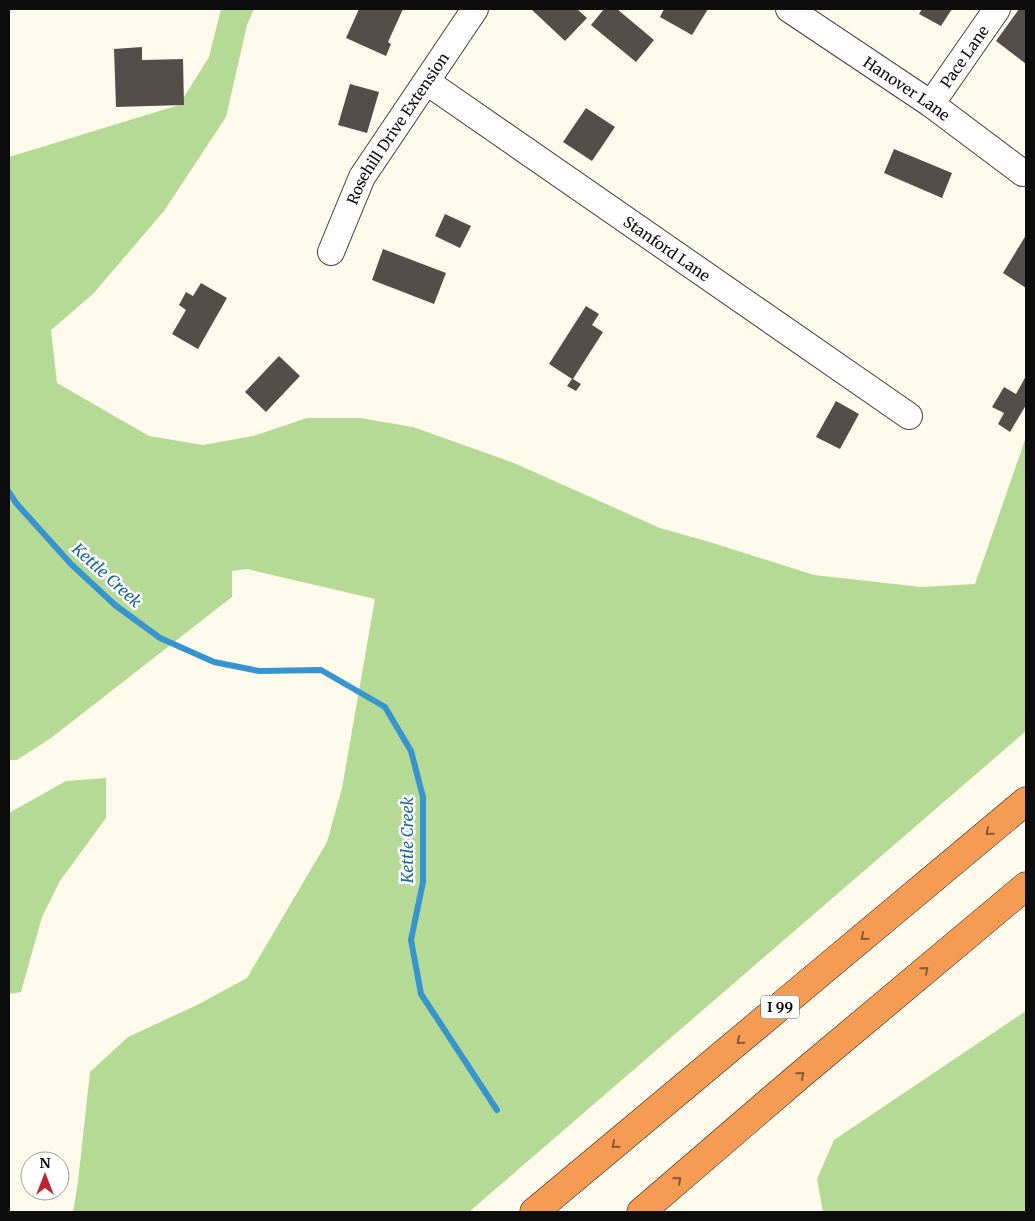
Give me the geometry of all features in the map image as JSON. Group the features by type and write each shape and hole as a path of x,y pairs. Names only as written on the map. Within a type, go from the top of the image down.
{"highway":[{"name":"I 99","path":"534,1212 1026,801"},
{"path":"641,1212 798,1077 1026,886"}],"street":[{"name":"Rosehill Drive Extension","path":"331,252 362,177 475,9"},
{"name":"Hanover Lane","path":"789,9 931,104 1023,173"},
{"name":"Pace Lane","path":"931,104 997,9"},
{"name":"Stanford Lane","path":"427,82 909,416"}],"green space":[{"path":"221,9 254,9 247,25 226,117 164,211 93,294 51,330 57,383 149,436 203,445 253,436 307,418 360,418 413,427 514,463 660,528 814,575 921,587 975,584 1026,437 1026,731 469,1212 73,1212 90,1072 128,1037 199,1004 247,978 327,842 342,788 375,599 247,569 232,571 232,597 51,738 17,760 9,760 9,157 179,105 209,57"},
{"path":"106,778 106,818 60,881 42,917 21,992 9,994 9,813 66,781"},
{"path":"1026,1011 1026,1212 823,1212 817,1179 834,1140"}],"building":[{"path":"359,9 403,9 388,42 391,44 386,56 346,38"},
{"path":"531,9 577,9 587,18 565,41"},
{"path":"604,9 617,9 654,40 636,62 591,25"},
{"path":"664,9 708,9 692,35 660,17"},
{"path":"922,9 952,9 941,26 919,14"},
{"path":"1019,9 1026,9 1026,64 996,41"},
{"path":"142,47 142,60 183,59 184,105 116,107 114,49"},
{"path":"350,84 379,92 367,133 338,125"},
{"path":"586,108 615,127 592,161 563,142"},
{"path":"894,149 952,173 942,198 884,173"},
{"path":"445,214 471,226 460,248 435,236"},
{"path":"1026,235 1026,288 1003,273"},
{"path":"383,249 446,273 434,304 372,280"},
{"path":"201,283 227,298 198,349 172,334 186,310 179,305 186,292 193,296"},
{"path":"586,306 599,314 592,325 603,332 573,379 581,384 576,391 567,386 572,379 549,364"},
{"path":"279,356 300,376 266,412 245,392"},
{"path":"1026,376 1026,405 1010,432 998,424 1004,413 992,407 1004,387 1016,394"},
{"path":"836,401 859,414 840,449 816,437"}],"waterway":[{"name":"Kettle Creek","path":"9,492 16,503 71,564 115,605 160,638 214,662 259,671 321,670 385,707 411,751 423,797 423,882 411,940 421,994 497,1110"}]}
